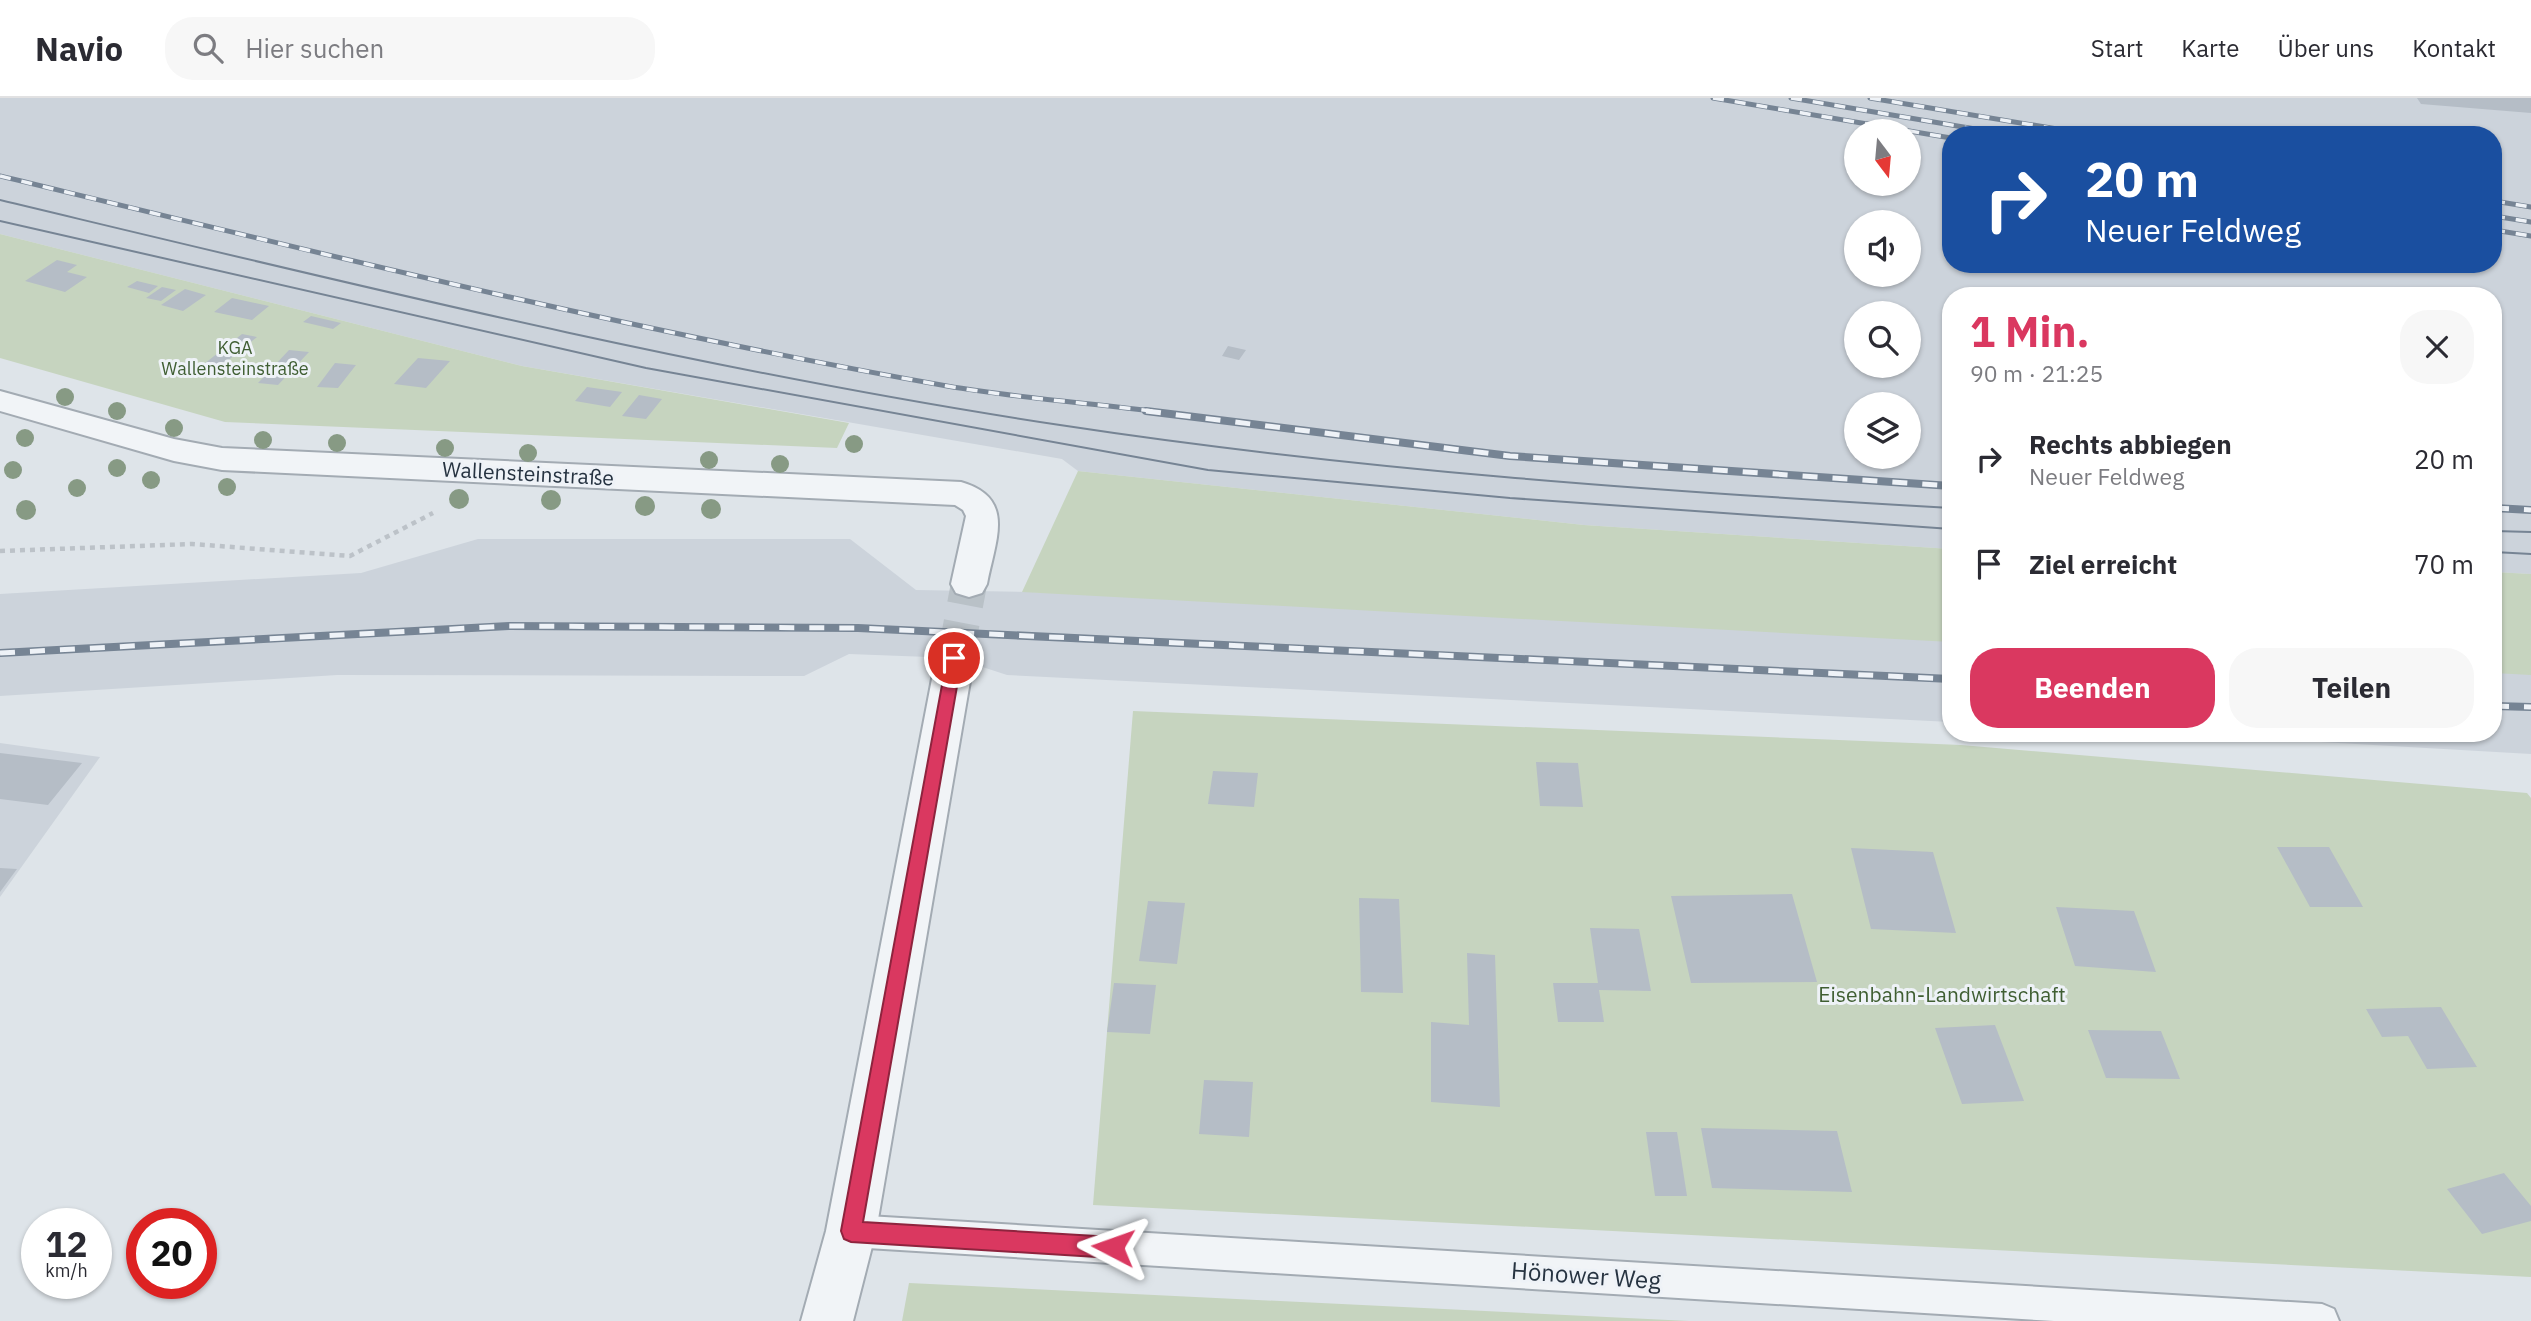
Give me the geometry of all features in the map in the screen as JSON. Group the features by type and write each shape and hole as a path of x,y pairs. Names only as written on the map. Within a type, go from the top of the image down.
{"street":[{"name":"Wallensteinstraße","path":"0,401 174,450 222,459 961,494 976,502 983,516 969,584"},
{"path":"827,1321 851,1231 954,658"}],"lane":[{"name":"Hönower Weg","path":"851,1231 2322,1321"}],"path":[{"path":"0,551 192,544 350,556 511,474"}],"shaded area":[{"path":"0,98 2531,98 2531,574 2502,572 2502,287 1942,287 1942,548 1584,525 1078,471 1062,459 522,366 0,234"},
{"path":"478,539 850,539 916,590 1085,593 1182,581 1942,633 1942,722 1007,675 955,658 849,654 804,676 337,675 0,696 0,594 361,573"},
{"path":"2502,672 2531,674 2531,754 2320,742 2502,742"},
{"path":"0,743 100,757 0,897"}],"green space":[{"name":"KGA Wallensteinstraße","path":"0,234 522,366 849,423 837,448 225,422 0,358"},
{"path":"1078,471 1584,525 1942,548 1942,642 1022,592"},
{"path":"2502,572 2531,574 2531,675 2502,673"},
{"name":"Eisenbahn-Landwirtschaft","path":"1133,711 1961,745 2527,793 2531,798 2531,1277 1093,1205"},
{"path":"909,1283 1689,1321 902,1321"}],"building":[{"path":"2417,98 2531,98 2531,113 2421,104"},
{"path":"57,260 77,265 67,272 87,277 65,292 25,281"},
{"path":"137,281 158,286 149,293 127,287"},
{"path":"162,287 176,290 161,301 146,298"},
{"path":"185,289 206,295 183,311 161,305"},
{"path":"232,298 269,306 252,320 214,312"},
{"path":"311,316 341,323 333,329 303,322"},
{"path":"242,334 257,337 220,367 204,364"},
{"path":"1228,346 1246,350 1239,360 1222,356"},
{"path":"289,350 309,352 278,385 258,383"},
{"path":"418,358 450,361 426,388 394,384"},
{"path":"335,363 356,365 338,388 317,387"},
{"path":"587,387 622,392 610,407 575,401"},
{"path":"639,395 662,399 646,419 622,416"},
{"path":"0,753 82,763 48,805 0,799"},
{"path":"1536,762 1578,763 1583,807 1540,806"},
{"path":"1213,771 1258,773 1254,807 1208,804"},
{"path":"2277,847 2329,847 2363,907 2310,907"},
{"path":"1851,848 1933,852 1956,933 1871,929"},
{"path":"0,868 17,869 0,892"},
{"path":"1792,894 1817,982 1691,983 1671,896"},
{"path":"1359,898 1399,899 1403,993 1361,992"},
{"path":"1148,901 1185,903 1177,964 1139,961"},
{"path":"2056,907 2134,911 2156,972 2075,966"},
{"path":"1590,928 1639,929 1651,991 1599,990 1604,1022 1558,1022 1553,983 1598,983"},
{"path":"1467,953 1495,955 1500,1107 1431,1102 1431,1022 1469,1025"},
{"path":"1114,983 1156,985 1150,1034 1107,1032"},
{"path":"2441,1007 2477,1067 2427,1069 2408,1036 2382,1037 2366,1009"},
{"path":"1995,1025 2024,1101 1962,1104 1935,1028"},
{"path":"2088,1030 2161,1031 2180,1079 2106,1078"},
{"path":"1204,1080 1253,1082 1249,1137 1199,1134"},
{"path":"1701,1128 1837,1131 1852,1192 1712,1188"},
{"path":"1646,1132 1677,1132 1687,1196 1655,1196"},
{"path":"2504,1173 2531,1206 2531,1221 2482,1234 2447,1189"}],"tunnel":[{"path":"955,658 969,584"}],"tram line":[{"path":"0,200 528,324 793,379 1060,425 1393,467 1616,486 1942,507"},
{"path":"0,221 646,368 1208,470 1510,498 1942,528"},
{"path":"2502,531 2531,532"},
{"path":"2502,552 2531,554"}],"railway":[{"path":"1713,98 1942,136"},
{"path":"1791,98 1957,126"},
{"path":"1870,98 2039,126"},
{"path":"0,176 472,288 709,340 947,386 1160,412"},
{"path":"2502,202 2531,207"},
{"path":"2502,217 2531,222"},
{"path":"2502,231 2531,236"},
{"path":"1146,411 1510,456 1942,485"},
{"path":"2502,508 2531,510"},
{"path":"0,653 509,626 858,628 1942,679"},
{"path":"2502,706 2531,707"}],"route":[{"path":"954,658 851,1231 1113,1247"}]}
